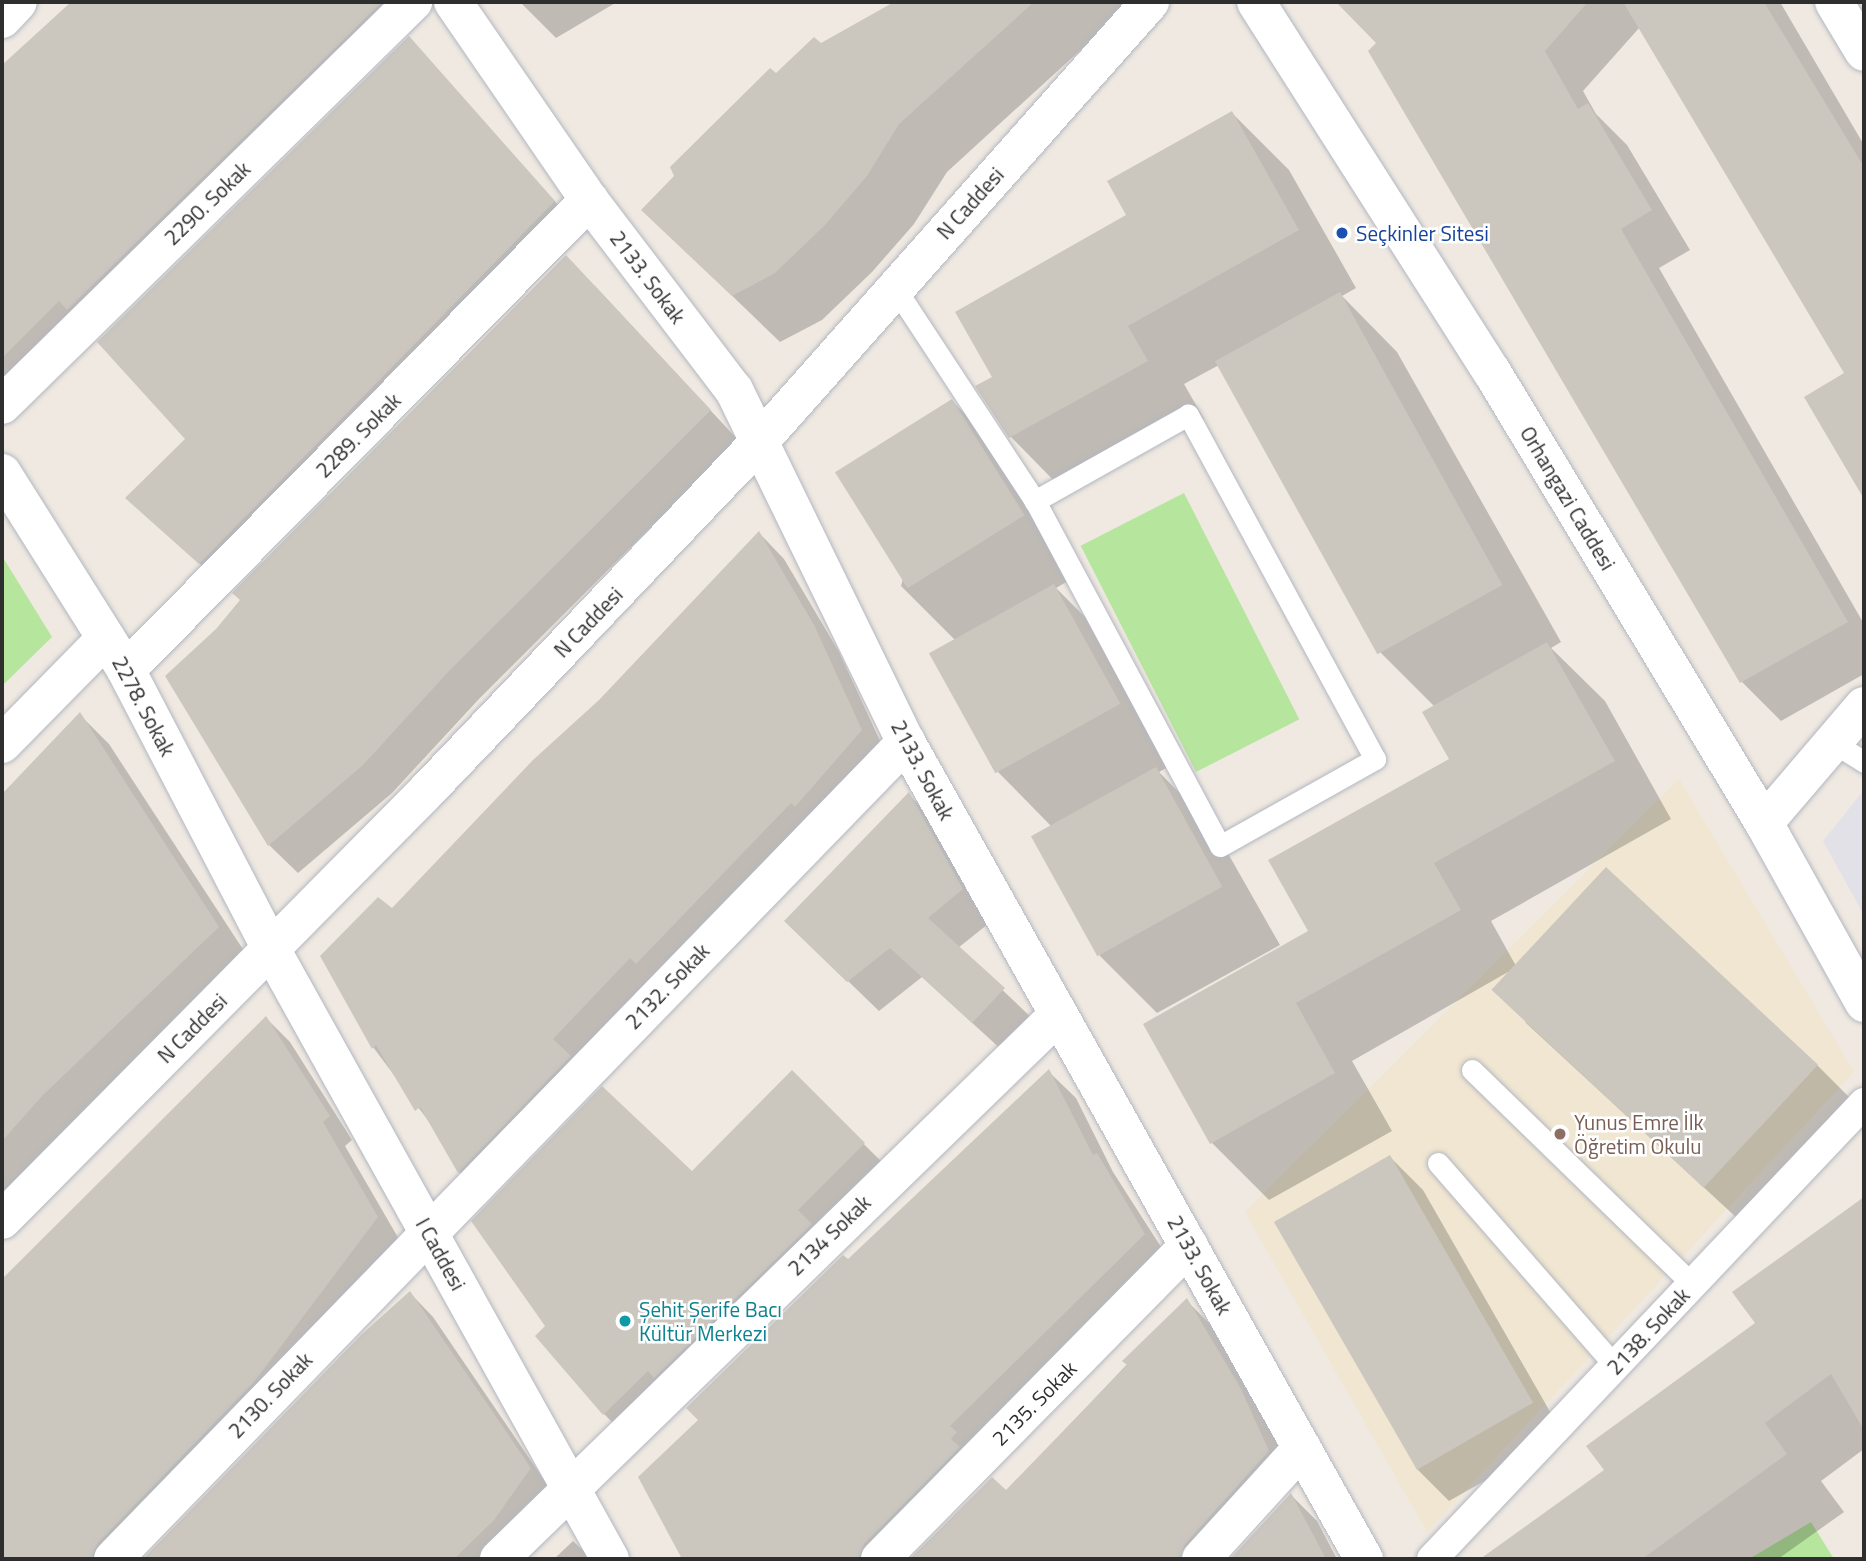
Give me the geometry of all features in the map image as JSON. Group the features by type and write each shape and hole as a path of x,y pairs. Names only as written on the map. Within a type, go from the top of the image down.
{"street":[{"path":"2,19 19,2"},
{"name":"2290. Sokak","path":"2,405 413,2"},
{"name":"2133. Sokak","path":"453,2 589,201 734,390 761,440 906,742 1364,1559"},
{"name":"N Caddesi","path":"2,1220 271,949 761,440 1150,2"},
{"name":"Orhangazi Caddesi","path":"1256,2 1492,372 1764,823 1864,1003"},
{"path":"1834,2 1864,52"},
{"name":"2289. Sokak","path":"127,670 589,201"},
{"name":"2278. Sokak","path":"2,472 127,670 271,949"},
{"path":"2,744 106,638"},
{"path":"1764,823 1849,752 1864,706"},
{"name":"2132. Sokak","path":"428,1231 906,742"},
{"name":"I Caddesi","path":"271,949 610,1559"},
{"name":"2134 Sokak","path":"499,1559 569,1486 1059,1014"},
{"name":"2138. Sokak","path":"1432,1559 1864,1103"},
{"name":"2130. Sokak","path":"113,1559 428,1231"},
{"name":"2135. Sokak","path":"880,1559 1189,1246"},
{"path":"1201,1559 1302,1448"}],"lane":[{"path":"895,288 1035,501 1220,846 1375,759 1188,415 1035,501"},
{"path":"1472,1070 1692,1284"},
{"path":"1438,1163 1615,1366"}],"shaded area":[{"name":"Yunus Emre İlk Öğretim Okulu","path":"1679,779 1854,1072 1427,1532 1245,1212"},
{"path":"1864,790 1864,915 1823,841"}],"green space":[{"path":"1184,493 1299,719 1196,772 1081,546"},
{"path":"2,556 52,637 2,686"},
{"path":"1811,1522 1834,1559 1749,1559"}],"building":[{"path":"71,2 380,4 67,310 59,301 2,358 2,65"},
{"path":"894,2 1034,2 899,124 867,176 825,225 775,273 732,296 641,210 674,176 670,167 770,68 776,73 814,37 821,43"},
{"path":"1336,2 1588,2 1545,51 1578,109 1588,103 1652,210 1621,229 1848,622 1740,683 1368,51 1376,43"},
{"path":"1623,2 1764,2 1864,167 1864,499 1804,397 1844,373"},
{"path":"409,36 555,201 199,564 125,498 185,439 97,342"},
{"path":"1232,111 1299,230 1128,326 1148,361 1009,438 975,386 992,377 955,312 1126,215 1107,181"},
{"path":"566,255 711,410 449,671 363,765 268,846 165,676 216,629 240,600 232,593"},
{"path":"1340,292 1502,585 1377,654 1215,361"},
{"path":"952,399 1025,515 908,588 835,472"},
{"path":"759,531 814,625 862,730 795,807 791,803 636,964 630,958 553,1039 571,1056 458,1173 420,1107 415,1111 376,1045 372,1049 320,956 378,897 392,908 533,760 599,700"},
{"path":"1054,584 1120,704 995,773 929,653"},
{"path":"1547,642 1615,761 1434,863 1461,910 1296,1003 1335,1073 1210,1144 1143,1024 1308,931 1268,860 1449,759 1422,712"},
{"path":"80,712 219,927 43,1095 2,1141 2,794"},
{"path":"1156,767 1222,887 1097,956 1031,836"},
{"path":"909,792 963,889 928,918 1005,988 972,1023 890,948 847,982 784,921"},
{"path":"1606,867 1818,1065 1704,1188 1491,990"},
{"path":"266,1016 330,1116 323,1122 378,1217 254,1382 97,1544 92,1559 2,1559 2,1279"},
{"path":"1049,1069 1093,1155 1097,1153 1145,1234 950,1426 957,1432 951,1439 960,1447 864,1544 859,1559 682,1559 638,1477 698,1420 686,1408 843,1255 848,1259"},
{"path":"792,1070 865,1143 798,1210 812,1224 654,1378 648,1371 603,1415 535,1336 545,1326 471,1221 602,1086 692,1171"},
{"path":"1390,1155 1533,1403 1417,1470 1274,1222"},
{"path":"1864,1197 1864,1430 1831,1374 1765,1423 1787,1454 1642,1559 1480,1559 1604,1470 1586,1446 1755,1323 1732,1292"},
{"path":"410,1291 531,1468 494,1520 454,1559 143,1559 361,1335"},
{"path":"1187,1298 1240,1387 1269,1451 1185,1544 1180,1559 910,1559 992,1477 1006,1490 1127,1365 1122,1361"},
{"path":"1291,1493 1326,1559 1230,1559"}],"place":[{"name":"Seçkinler Sitesi","path":"1342,233"},
{"name":"Yunus Emre İlk Öğretim Okulu","path":"1560,1134"},
{"name":"Şehit Şerife Bacı Kültür Merkezi","path":"625,1321"}]}
